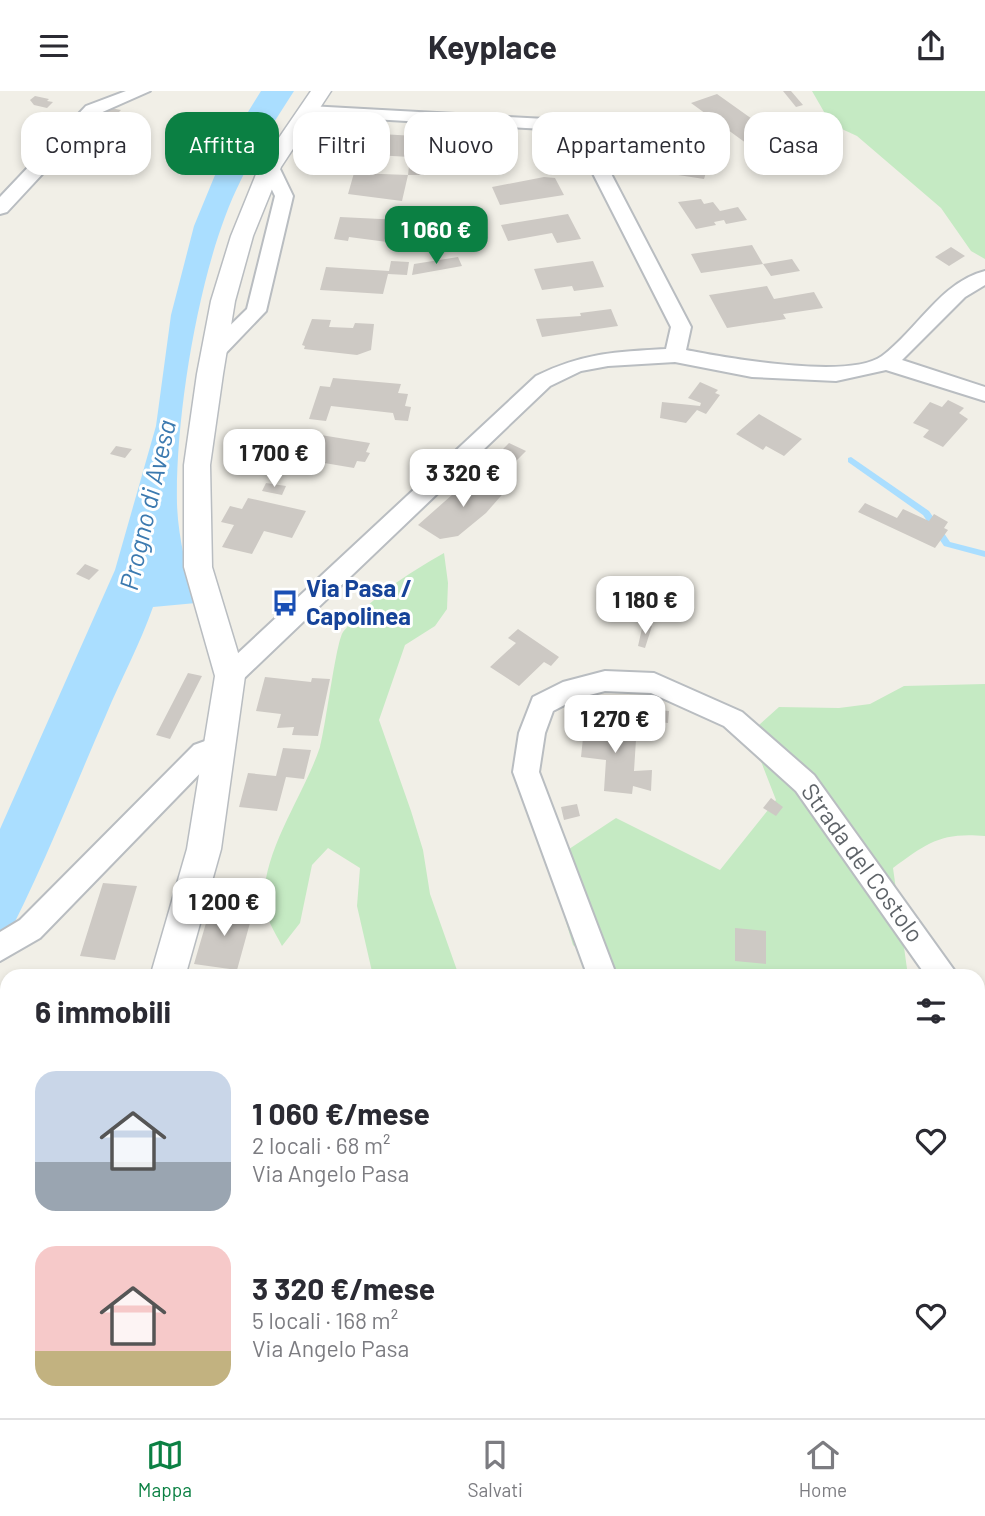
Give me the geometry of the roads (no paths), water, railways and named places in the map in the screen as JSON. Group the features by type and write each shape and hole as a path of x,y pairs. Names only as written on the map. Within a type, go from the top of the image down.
{"street":[{"path":"0,208 92,110 115,99 142,91"},
{"path":"169,969 204,849 230,675 198,567 197,465 214,353 223,301 242,236 270,167 315,101 546,124 577,136 587,145 681,327 675,355"},
{"path":"887,363 958,293 985,277"},
{"path":"230,675 543,381 576,365 608,359 675,355 752,370 836,374 887,363 985,394"},
{"name":"Strada del Costolo","path":"600,969 526,772 532,733 542,704 572,689 605,681 654,683 733,719 805,783 939,969"},
{"path":"0,948 30,929 203,753 219,747"}],"water":[{"path":"261,91 294,91 279,115 279,112 248,112"},
{"name":"Progno di Avesa","path":"215,175 244,175 226,215 202,295 180,427 178,516 186,567 196,603 153,607 42,864 0,951 0,829 115,570 156,426 171,315 194,226"}],"waterway":[{"path":"851,460 926,513 947,544 985,554"}],"place":[{"name":"Via Pasa / Capolinea","path":"285,603"}]}
